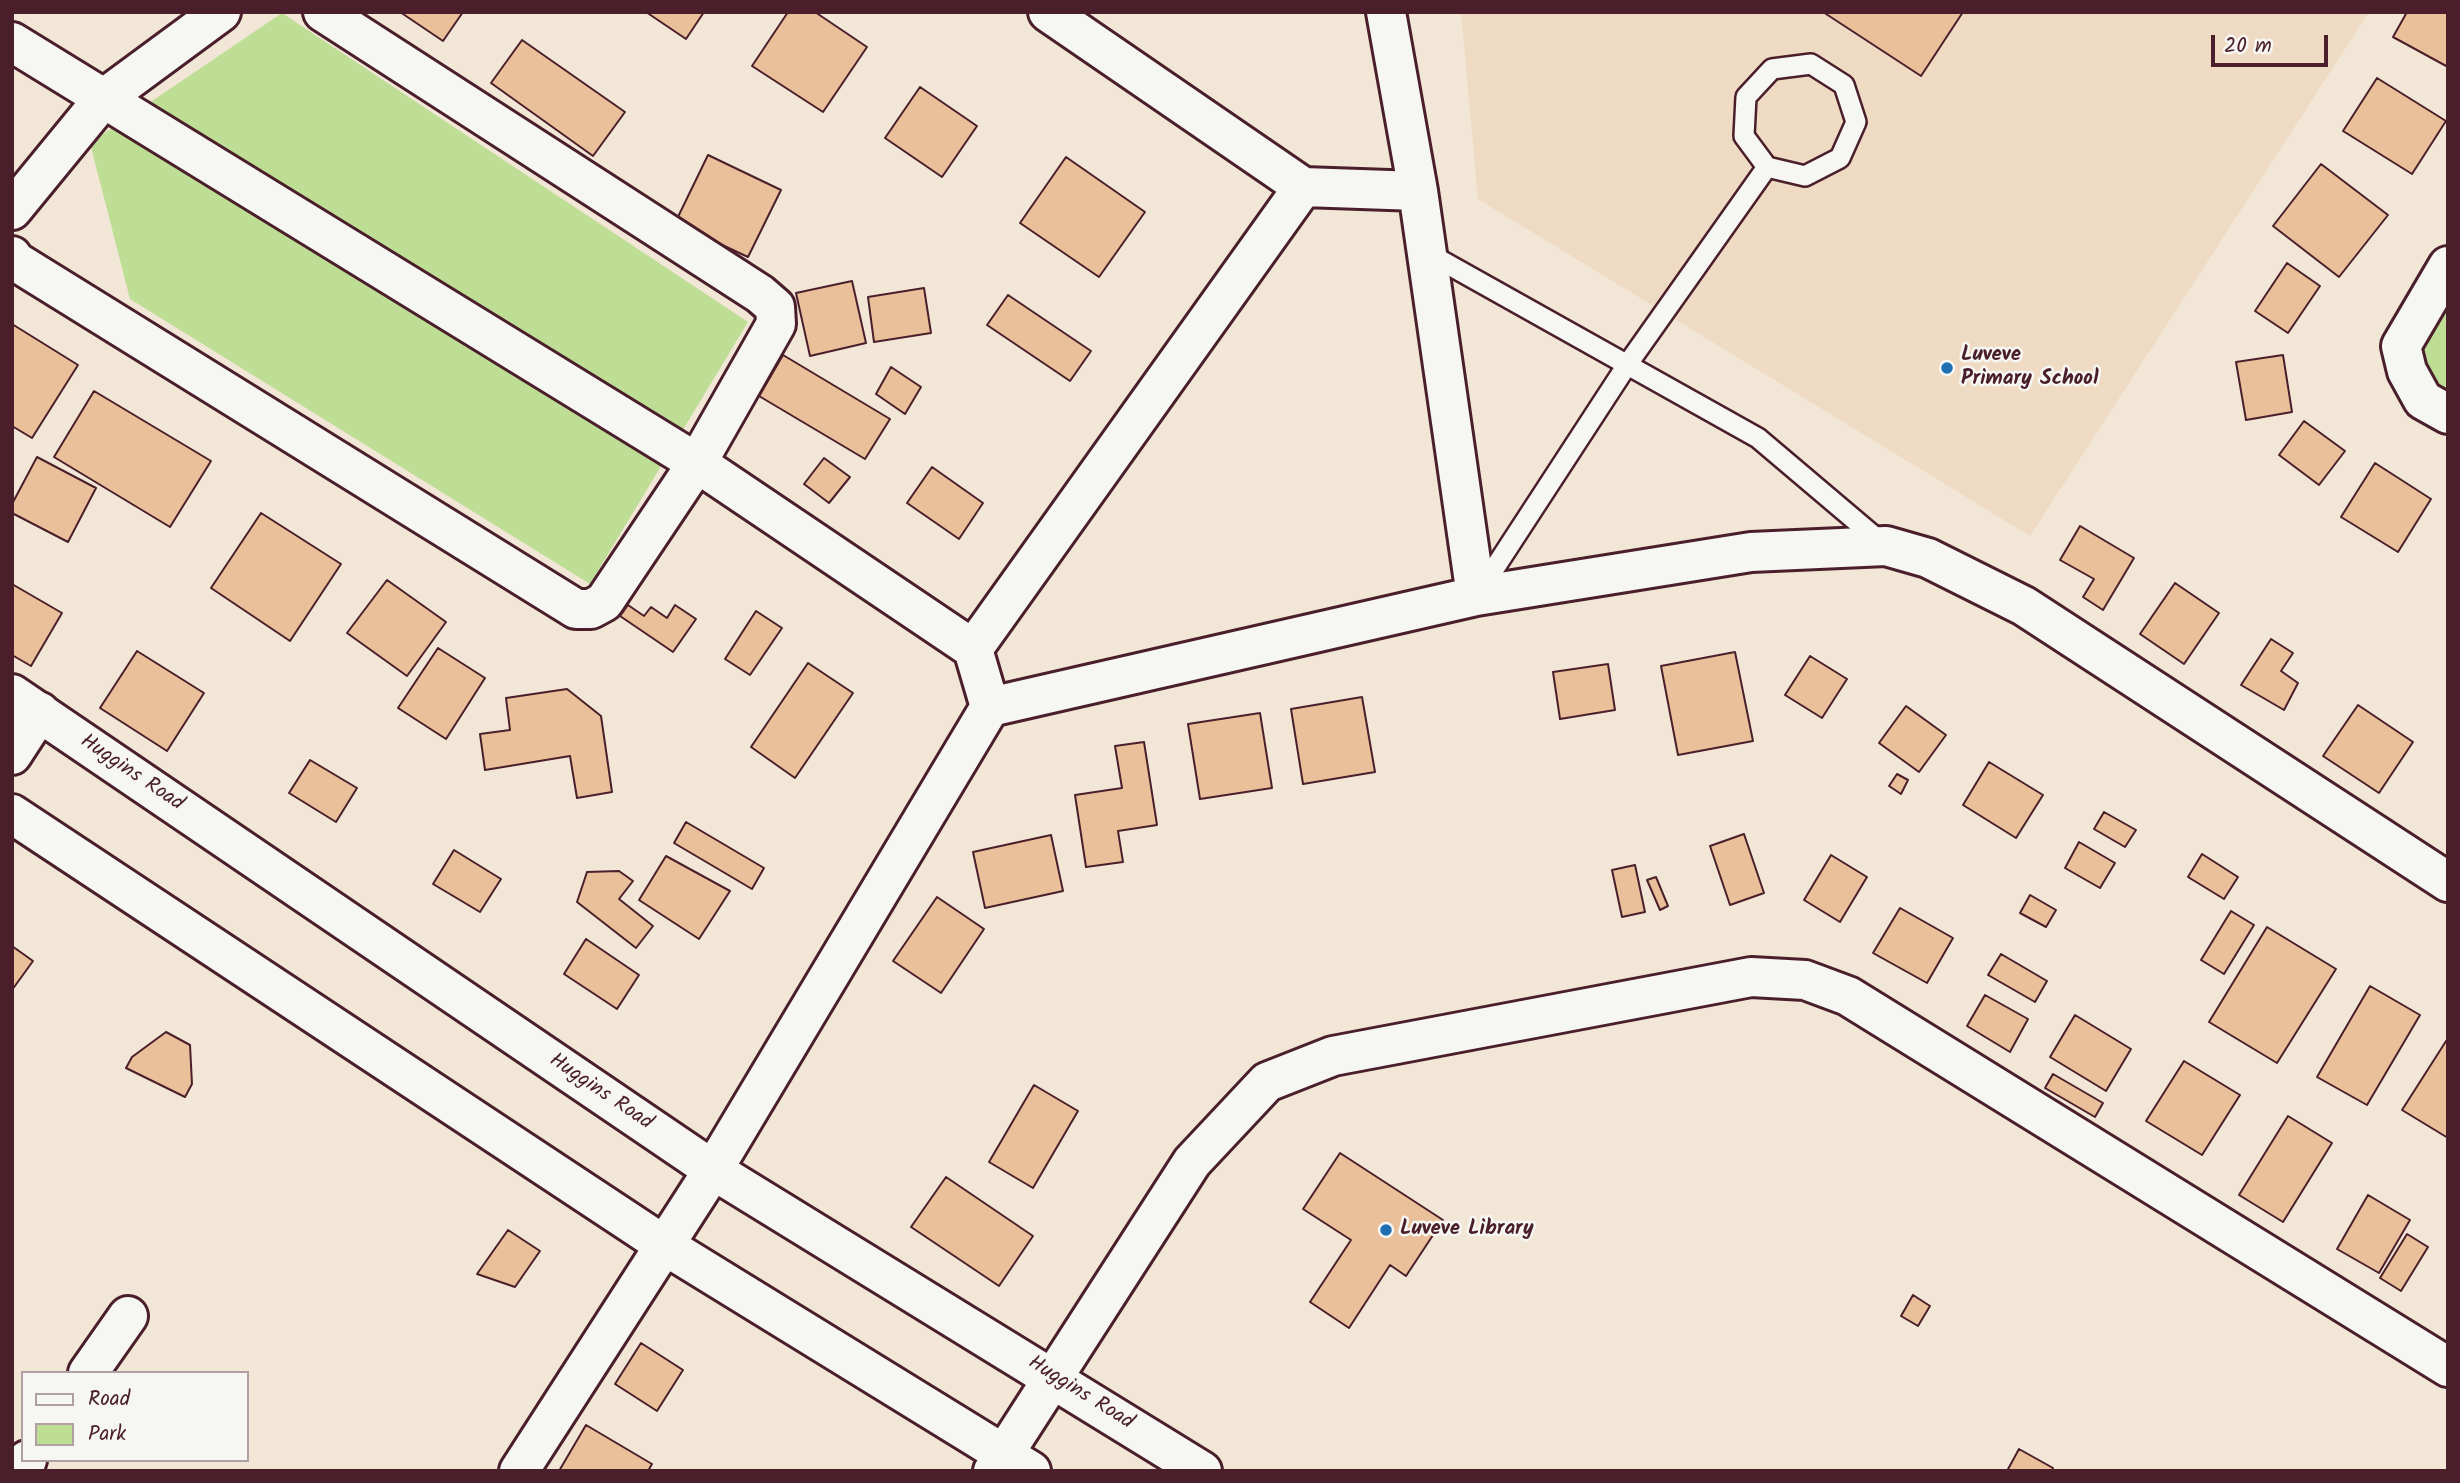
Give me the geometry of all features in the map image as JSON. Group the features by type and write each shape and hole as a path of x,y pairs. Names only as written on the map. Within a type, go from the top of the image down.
{"street":[{"path":"12,210 103,99 221,12"},
{"path":"12,256 26,269 576,609 591,609 604,602 697,463 776,324 775,307 760,294 323,12"},
{"path":"1048,12 1303,187 1418,191"},
{"path":"1386,12 1418,191 1476,596"},
{"path":"12,42 697,463 973,649 990,707"},
{"path":"973,649 1303,187"},
{"path":"2448,266 2401,346 2407,371 2423,400 2448,414"},
{"path":"519,1471 713,1170 990,707 1476,596 1751,552 1886,546 1928,558 2024,606 2442,865"},
{"path":"12,755 26,703"},
{"name":"Huggins Road","path":"26,703 713,1170 1052,1376 1202,1471"},
{"path":"12,814 664,1245 1009,1465 1052,1376 1192,1162 1267,1082 1333,1056 1751,977 1805,981 1848,996 2448,1367"},
{"path":"90,1371 128,1316"}],"lane":[{"path":"1811,64 1844,85 1856,122 1840,158 1805,176 1767,167 1744,136 1746,97 1772,69 1811,64"},
{"path":"1476,596 1627,365 1767,167"},
{"path":"1425,251 1758,438 1886,546"}],"shaded area":[{"name":"Luveve Primary School","path":"1461,12 2369,12 2030,536 1478,199"}],"green space":[{"path":"282,13 748,322 590,584 130,299 90,143"},
{"path":"2448,292 2448,399 2431,390 2418,339"}],"building":[{"path":"400,12 463,12 443,41"},
{"path":"646,12 704,12 686,39"},
{"path":"788,12 815,12 867,47 823,112 752,66"},
{"path":"1823,12 1963,12 1921,76"},
{"path":"2407,12 2448,12 2448,67 2393,37"},
{"path":"522,40 625,112 593,156 491,83"},
{"path":"2377,78 2446,121 2412,174 2343,131"},
{"path":"920,87 977,126 942,177 885,138"},
{"path":"708,155 781,190 748,257 675,223"},
{"path":"1066,157 1145,212 1099,277 1020,223"},
{"path":"2321,164 2388,215 2339,277 2273,226"},
{"path":"2287,263 2320,286 2288,333 2255,311"},
{"path":"852,281 866,343 810,356 796,293"},
{"path":"924,288 931,333 874,342 868,297"},
{"path":"1008,295 1091,351 1070,381 987,325"},
{"path":"12,324 78,365 32,438 12,426"},
{"path":"783,355 890,419 865,459 759,396"},
{"path":"2283,355 2292,412 2246,420 2236,362"},
{"path":"891,367 921,387 905,414 876,394"},
{"path":"94,391 211,461 170,527 54,457"},
{"path":"2304,421 2345,451 2319,485 2279,455"},
{"path":"37,457 96,488 68,542 12,513 12,504"},
{"path":"824,458 850,477 829,503 804,484"},
{"path":"2375,463 2431,499 2398,552 2341,517"},
{"path":"932,467 983,503 959,539 907,503"},
{"path":"261,513 341,564 290,641 211,588"},
{"path":"2080,526 2134,558 2103,610 2083,597 2094,579 2060,560"},
{"path":"387,580 446,622 407,676 347,633"},
{"path":"2175,583 2219,613 2184,664 2140,634"},
{"path":"12,584 62,613 31,666 12,655"},
{"path":"628,605 644,616 651,607 667,618 675,605 696,619 673,652 620,616"},
{"path":"756,611 782,628 750,675 725,659"},
{"path":"2271,639 2293,653 2281,671 2298,683 2284,710 2241,685"},
{"path":"438,648 485,678 446,739 398,708"},
{"path":"137,651 204,693 167,751 100,708"},
{"path":"1735,652 1753,741 1678,755 1661,666"},
{"path":"1810,656 1847,679 1822,718 1785,695"},
{"path":"808,663 853,693 795,778 751,747"},
{"path":"1608,664 1615,710 1560,719 1553,672"},
{"path":"567,689 601,716 612,792 577,798 570,756 485,770 480,734 510,730 506,698"},
{"path":"1362,697 1375,772 1303,784 1291,709"},
{"path":"2358,705 2413,742 2379,793 2323,756"},
{"path":"1906,706 1946,735 1919,772 1879,743"},
{"path":"1260,713 1272,788 1200,799 1188,724"},
{"path":"1144,742 1157,825 1118,831 1123,862 1086,867 1075,795 1122,788 1115,746"},
{"path":"310,760 357,788 336,822 289,793"},
{"path":"1989,762 2043,795 2016,838 1963,805"},
{"path":"1897,774 1908,780 1901,794 1889,786"},
{"path":"2104,812 2136,830 2125,847 2094,829"},
{"path":"686,822 764,868 752,889 674,843"},
{"path":"1744,834 1764,893 1730,905 1710,846"},
{"path":"1051,835 1063,891 985,908 973,852"},
{"path":"2079,842 2115,863 2100,888 2065,868"},
{"path":"454,850 501,879 480,912 433,884"},
{"path":"2202,854 2238,877 2224,899 2188,877"},
{"path":"1831,855 1867,877 1840,922 1804,900"},
{"path":"666,856 730,891 699,939 639,900"},
{"path":"1635,865 1645,912 1622,917 1612,870"},
{"path":"619,871 633,881 619,899 653,926 636,948 577,902 587,872"},
{"path":"1656,877 1668,906 1660,910 1647,880"},
{"path":"2030,895 2056,910 2046,927 2020,913"},
{"path":"937,897 984,929 941,993 893,961"},
{"path":"1900,908 1953,938 1927,983 1873,953"},
{"path":"2231,911 2254,925 2224,974 2201,960"},
{"path":"2267,927 2336,969 2277,1063 2209,1022"},
{"path":"586,939 639,975 617,1009 564,974"},
{"path":"12,946 33,961 12,990"},
{"path":"2001,954 2047,981 2035,1002 1988,975"},
{"path":"2370,986 2420,1015 2367,1105 2317,1077"},
{"path":"1985,995 2028,1019 2010,1052 1967,1026"},
{"path":"2075,1015 2131,1049 2106,1091 2050,1057"},
{"path":"166,1032 190,1045 192,1084 185,1097 126,1068 132,1057"},
{"path":"2448,1038 2448,1138 2402,1110"},
{"path":"2184,1061 2240,1095 2202,1155 2146,1121"},
{"path":"2053,1074 2103,1103 2095,1117 2045,1088"},
{"path":"1034,1085 1078,1111 1033,1188 989,1162"},
{"path":"2288,1116 2332,1143 2283,1222 2239,1195"},
{"name":"Luveve Library","path":"1340,1153 1443,1220 1406,1276 1390,1265 1349,1328 1310,1302 1351,1240 1303,1209"},
{"path":"946,1177 1033,1236 999,1286 911,1227"},
{"path":"2368,1195 2410,1220 2379,1273 2337,1249"},
{"path":"508,1230 540,1251 515,1287 477,1274"},
{"path":"2407,1234 2428,1247 2401,1291 2380,1278"},
{"path":"1913,1295 1930,1306 1918,1326 1901,1316"},
{"path":"641,1343 683,1370 657,1411 615,1384"},
{"path":"586,1425 652,1464 648,1471 559,1471"},
{"path":"2019,1449 2053,1468 2052,1471 2007,1471"}],"place":[{"name":"Luveve Primary School","path":"1947,368"},
{"name":"Luveve Library","path":"1386,1230"}]}
